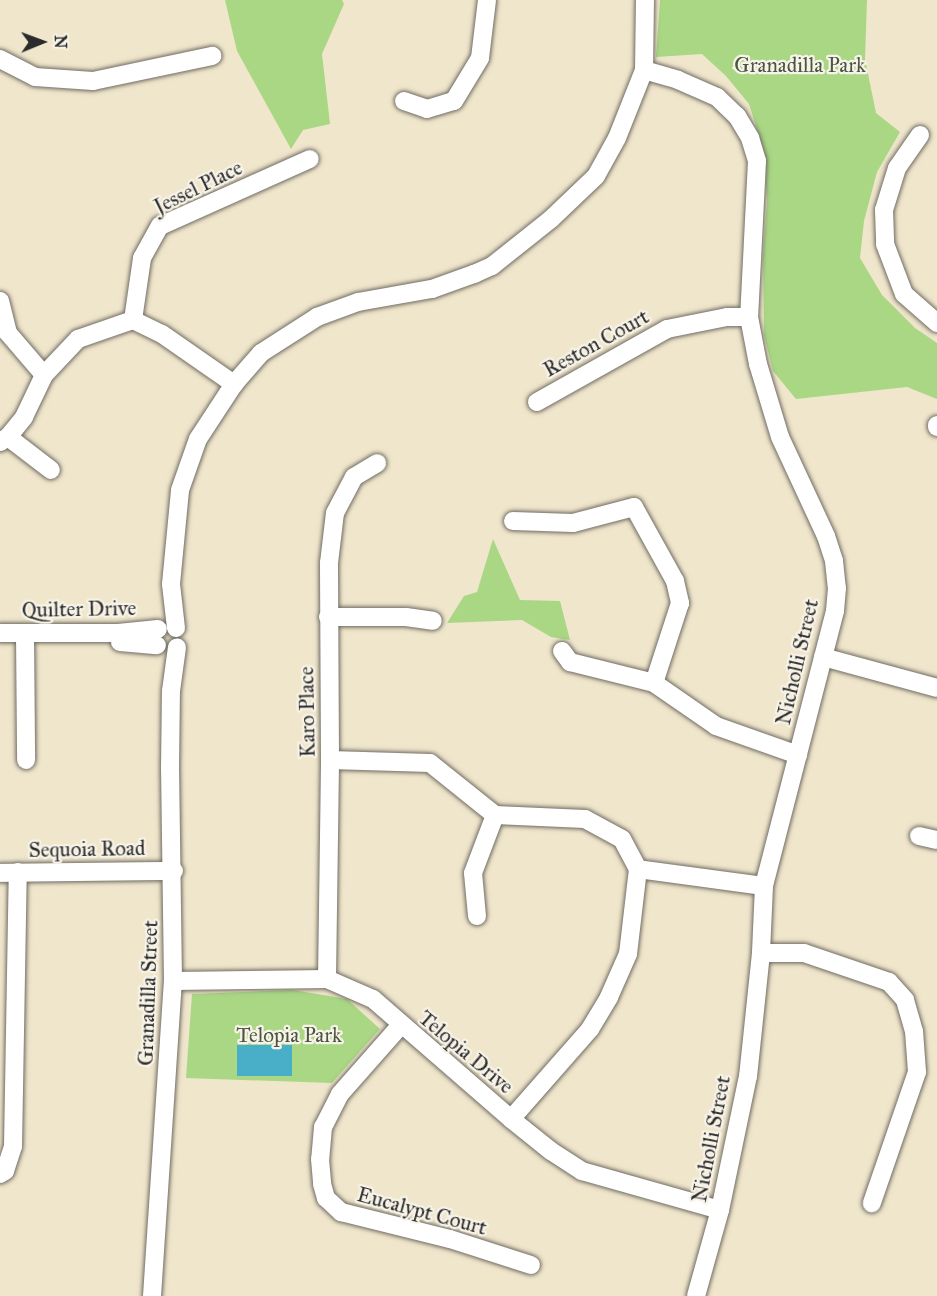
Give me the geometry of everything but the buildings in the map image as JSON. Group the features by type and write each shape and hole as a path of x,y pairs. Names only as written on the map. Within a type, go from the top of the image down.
{"street":[{"path":"404,101 427,109 454,101 480,58 487,0"},
{"name":"Granadilla Street","path":"152,1296 173,981 171,691 166,682 165,637 180,490 189,460 198,439 234,384 261,353 316,318 358,302 432,289 492,266 551,219 596,176 617,138 644,70 645,0"},
{"path":"0,59 35,77 93,81 212,56"},
{"name":"Nicholli Street","path":"644,70 678,80 717,97 737,116 750,138 757,161 749,317 758,364 780,437 826,536 834,561 837,588 835,611 764,886 761,953 748,1076 720,1210 696,1296"},
{"path":"921,135 897,168 884,210 885,244 904,294 937,323"},
{"name":"Jessel Place","path":"134,320 142,258 160,226 310,159"},
{"path":"0,301 8,333 44,375"},
{"name":"Reston Court","path":"537,402 667,329 727,316 749,317"},
{"path":"51,470 4,440 24,417 44,375 78,339 134,320 162,334 234,384"},
{"name":"Karo Place","path":"327,979 330,760 329,563 335,513 354,477 377,463"},
{"path":"513,521 573,523 634,507 675,581 680,603 654,683"},
{"path":"328,617 405,617 433,621"},
{"name":"Quilter Drive","path":"0,633 25,638"},
{"name":"Quilter Drive","path":"0,643 25,638 118,633 165,637"},
{"path":"25,638 26,760"},
{"path":"562,651 570,662 654,683 716,726 798,755"},
{"path":"823,657 937,688"},
{"path":"330,760 430,763 495,815 585,819 622,839 638,869 628,954 609,997 590,1029 511,1119"},
{"path":"477,916 473,873 495,815"},
{"path":"919,836 937,840"},
{"path":"638,869 764,886"},
{"name":"Sequoia Road","path":"9,873 174,871"},
{"path":"0,1174 5,1171 13,1146 7,1027 9,873"},
{"path":"761,953 804,952 889,982 905,1000 914,1031 917,1072 872,1203"},
{"name":"Telopia Drive","path":"173,981 327,979 373,999 400,1026 511,1119 551,1151 582,1171 720,1210"},
{"name":"Eucalypt Court","path":"400,1026 340,1094 323,1127 320,1160 326,1198 341,1212 450,1239 531,1265"}],"green space":[{"path":"225,0 342,0 344,4 322,54 330,124 303,130 291,149 237,51"},
{"name":"Granadilla Park","path":"660,0 867,0 865,59 876,113 900,132 877,172 864,221 860,258 882,295 915,328 937,343 937,399 907,387 796,399 773,371 764,335 763,256 767,202 764,151 749,104 726,76 702,54 656,57"},
{"path":"493,539 520,600 560,601 570,640 551,637 522,620 447,623 464,596 477,592"},
{"name":"Telopia Park","path":"293,990 347,999 380,1029 332,1083 186,1078 192,994"}],"water":[{"path":"237,1045 292,1045 292,1076 237,1076"}]}
